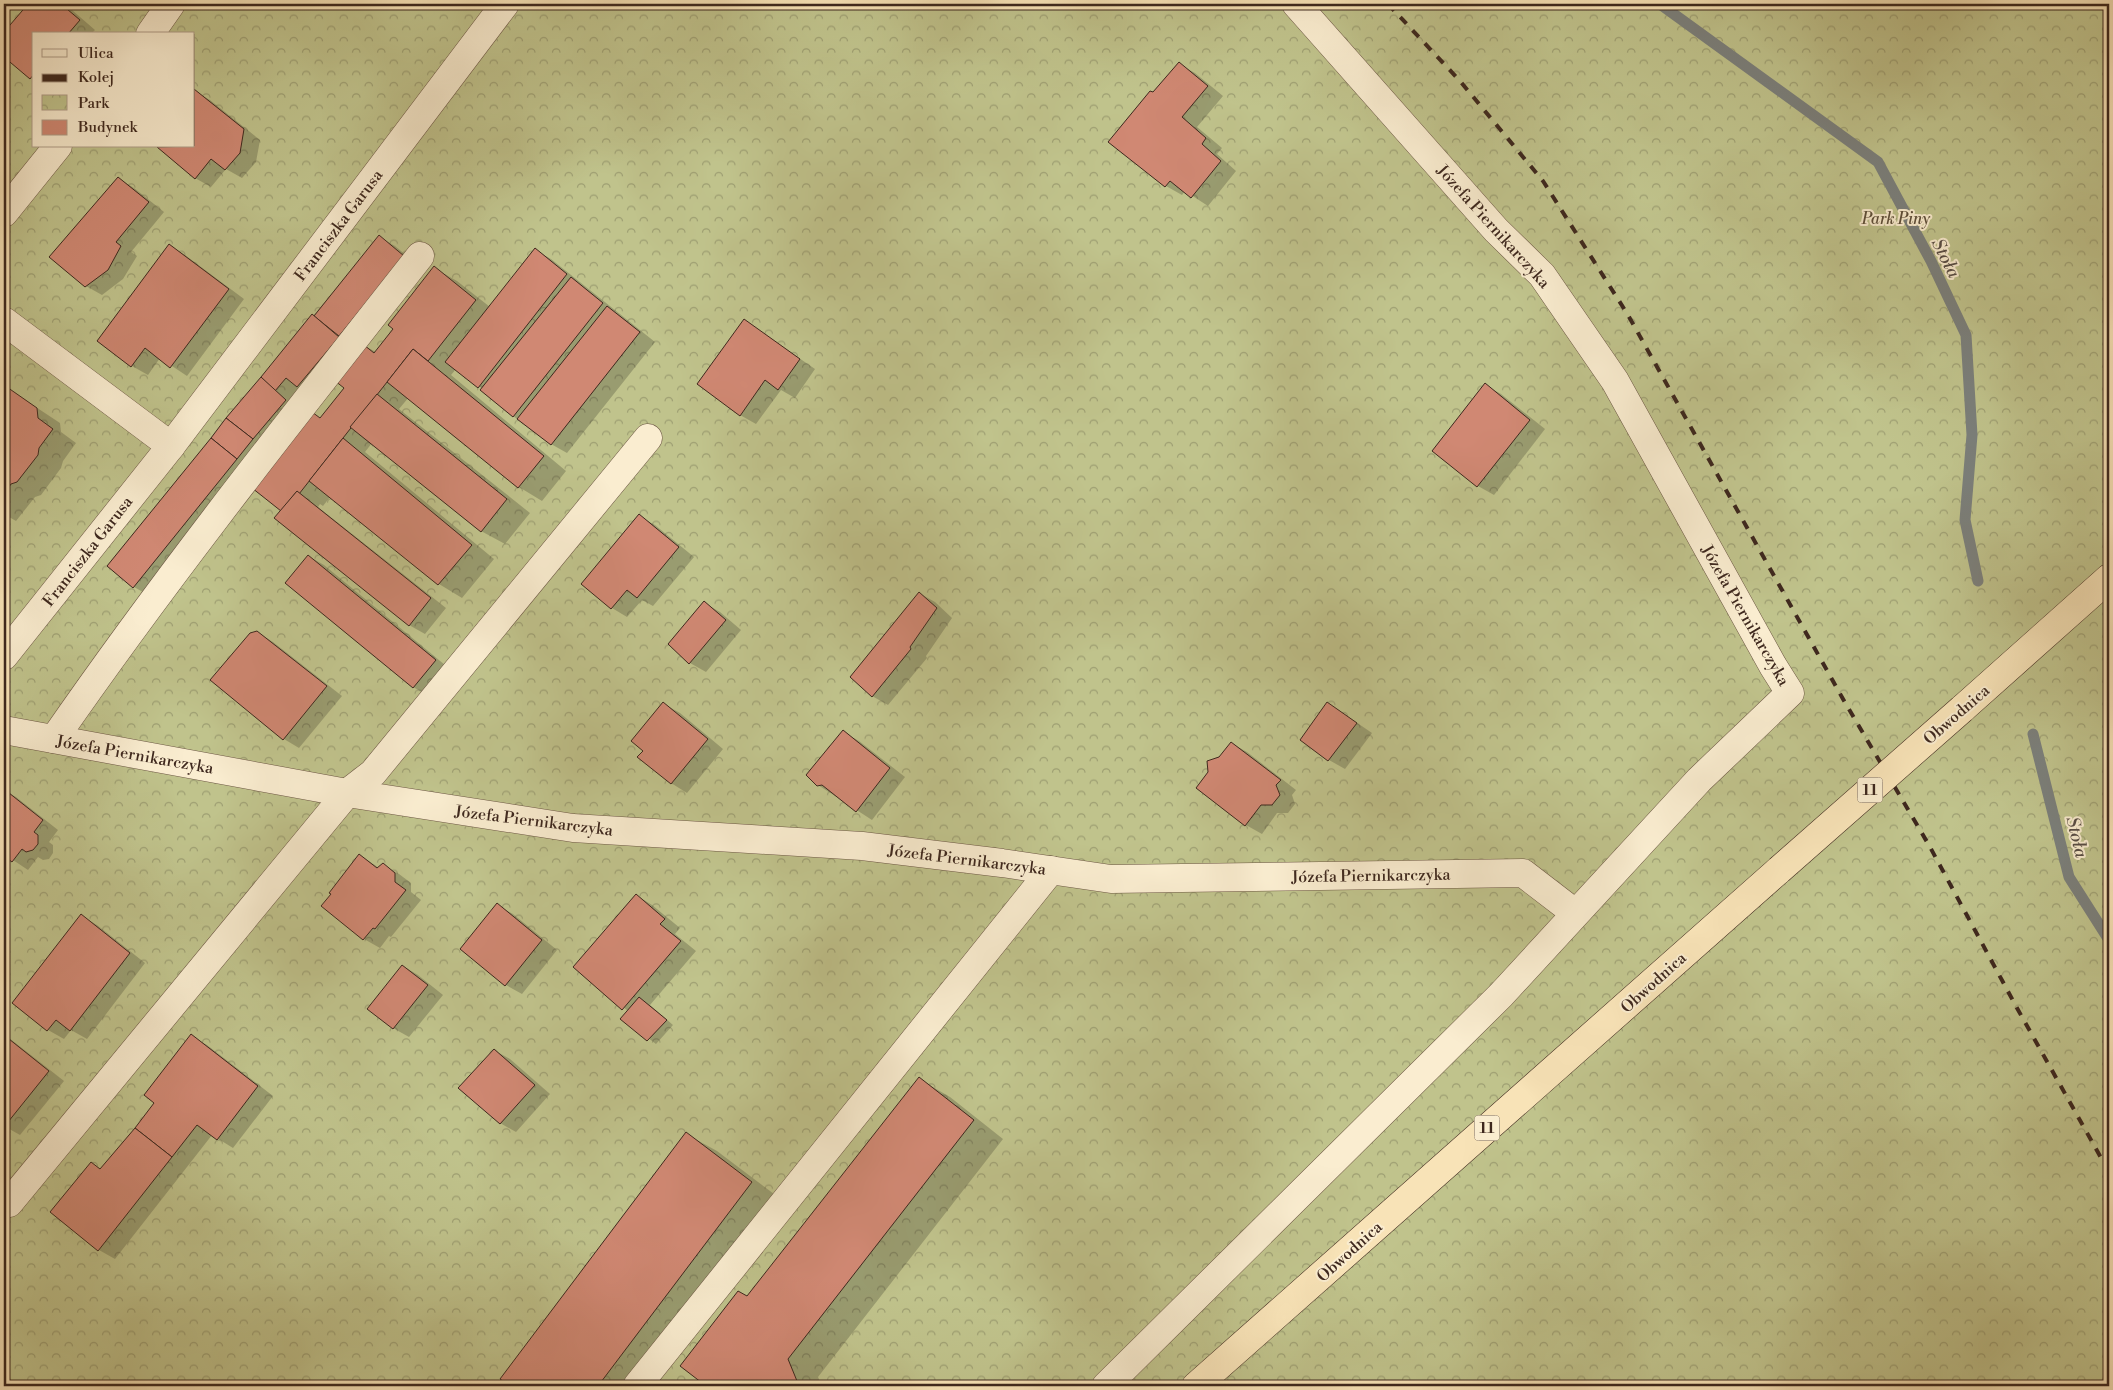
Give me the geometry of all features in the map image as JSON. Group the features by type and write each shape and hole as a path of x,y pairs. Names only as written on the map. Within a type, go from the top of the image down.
{"highway":[{"name":"Obwodnica","path":"1196,1386 2109,578"}],"street":[{"path":"151,32 171,4"},
{"name":"Franciszka Garusa","path":"4,656 170,446 505,4"},
{"name":"Józefa Piernikarczyka","path":"4,730 347,793 573,828 862,846 1111,878 1523,874 1575,913 1699,780 1790,694 1615,381 1542,275 1496,230 1296,4"},
{"path":"4,213 56,148"},
{"path":"54,739 257,463 420,256"},
{"path":"4,322 170,446"},
{"path":"9,1204 347,793 373,773 648,438"},
{"path":"637,1386 1051,870"},
{"path":"1106,1386 1501,995 1575,913"}],"green space":[{"name":"Park Piny","path":"4,4 2109,4 2109,1386 4,1386"}],"building":[{"path":"28,4 61,4 80,20 70,32 32,32 32,76 30,79 4,57 4,32"},
{"path":"1179,62 1208,86 1182,117 1206,138 1202,144 1221,161 1191,198 1170,181 1165,187 1108,142 1150,91 1153,92"},
{"path":"195,90 244,129 240,153 225,170 211,159 195,179 158,148 195,148"},
{"path":"118,177 149,202 116,242 121,246 108,270 85,287 49,257"},
{"path":"379,235 404,256 339,336 314,316"},
{"path":"169,244 229,289 170,368 145,348 131,367 97,341"},
{"path":"535,248 567,274 478,388 445,362"},
{"path":"434,266 476,300 428,361 413,349 299,494 297,491 281,511 252,488 312,412 320,418 344,388 330,377 359,341 374,353 393,329 388,325"},
{"path":"571,277 603,303 513,417 480,390"},
{"path":"607,306 640,332 551,445 517,419"},
{"path":"312,314 339,337 297,387 286,378 275,391 261,377"},
{"path":"744,319 800,359 778,390 765,380 740,416 697,384"},
{"path":"413,349 544,456 518,488 387,382"},
{"path":"261,377 286,400 253,439 226,418"},
{"path":"1485,383 1530,420 1477,487 1432,451"},
{"path":"4,385 37,408 38,418 53,429 39,448 38,455 17,482 11,484 4,494"},
{"path":"377,394 507,499 481,532 350,427"},
{"path":"226,418 253,439 237,459 211,438"},
{"path":"211,438 237,459 133,588 107,566"},
{"path":"343,438 472,545 438,585 309,481"},
{"path":"297,491 431,598 409,626 274,518"},
{"path":"639,514 679,547 637,598 627,590 611,609 581,584"},
{"path":"308,555 436,660 413,688 285,583"},
{"path":"919,592 937,608 910,647 911,649 872,697 850,677"},
{"path":"704,601 726,620 689,664 668,644"},
{"path":"257,631 327,686 283,740 210,680 250,633"},
{"path":"663,702 708,739 671,784 637,757 643,751 631,741"},
{"path":"1327,702 1357,723 1328,761 1300,740"},
{"path":"843,730 890,768 856,812 822,785 817,786 806,775"},
{"path":"1231,742 1281,780 1276,785 1280,795 1272,805 1261,805 1245,826 1196,788 1208,772 1207,761 1219,757"},
{"path":"4,789 43,820 34,832 38,835 38,844 33,850 26,852 22,849 12,862 4,856"},
{"path":"359,854 377,868 383,863 395,873 395,882 406,890 375,929 373,928 363,940 321,906"},
{"path":"636,894 665,919 660,924 681,941 622,1010 573,967"},
{"path":"497,903 542,940 505,986 460,949"},
{"path":"81,914 130,953 70,1031 56,1020 47,1031 12,1003"},
{"path":"402,965 428,985 393,1029 367,1009"},
{"path":"639,997 667,1020 647,1041 620,1019"},
{"path":"191,1034 258,1086 217,1140 197,1125 172,1157 135,1128 154,1103 144,1095"},
{"path":"4,1035 49,1071 4,1127"},
{"path":"494,1049 535,1085 500,1124 458,1088"},
{"path":"919,1077 974,1120 788,1359 797,1381 793,1386 706,1386 680,1366 738,1291 747,1296"},
{"path":"135,1128 172,1157 98,1251 50,1212 91,1162 100,1169"},
{"path":"686,1132 752,1182 598,1386 510,1386 500,1379"}],"waterway":[{"name":"Stoła","path":"1660,4 1878,162 1931,261 1966,335 1972,435 1965,520 1978,581"},
{"name":"Stoła","path":"2033,734 2069,877 2109,940"}],"railway":[{"path":"1388,4 1460,81 1543,181 1628,315 1843,699 1930,847 2109,1172"}]}
